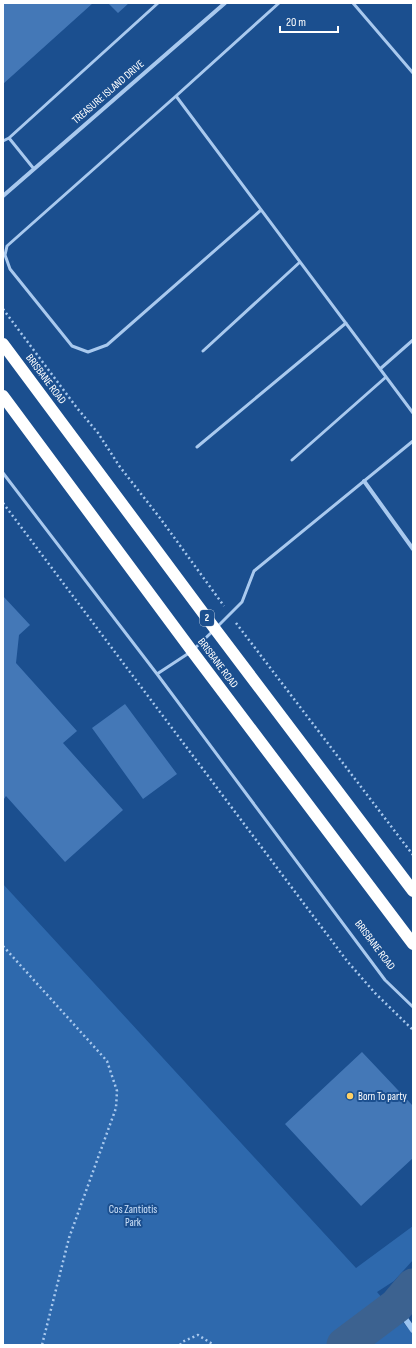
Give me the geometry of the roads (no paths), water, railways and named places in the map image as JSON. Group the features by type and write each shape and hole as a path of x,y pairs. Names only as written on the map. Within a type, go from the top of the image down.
{"highway":[{"name":"BRISBANE ROAD","path":"3,344 215,629 413,891"},
{"name":"BRISBANE ROAD","path":"3,396 192,651 413,944"}],"street":[{"name":"TREASURE ISLAND DRIVE","path":"3,196 225,3"},
{"path":"364,481 413,549"}],"lane":[{"path":"3,141 158,3"},
{"path":"261,210 107,345 88,352 72,346 10,270 4,255 7,246 279,3"},
{"path":"353,3 413,73"},
{"path":"176,96 413,413"},
{"path":"8,138 34,169"},
{"path":"203,351 300,262"},
{"path":"197,448 346,323"},
{"path":"380,369 413,340"},
{"path":"292,460 386,377"},
{"path":"157,674 192,651 230,615 242,602 254,571 413,441"},
{"name":"BRISBANE ROAD","path":"3,473 157,674 385,980 413,1007"}],"waterway":[{"path":"344,1345 396,1306 413,1286"},
{"path":"396,1306 413,1330"}],"place":[{"name":"Born To party","path":"350,1096"}],"park label":[{"name":"Cos Zantiotis Park","path":"133,1215"}]}
